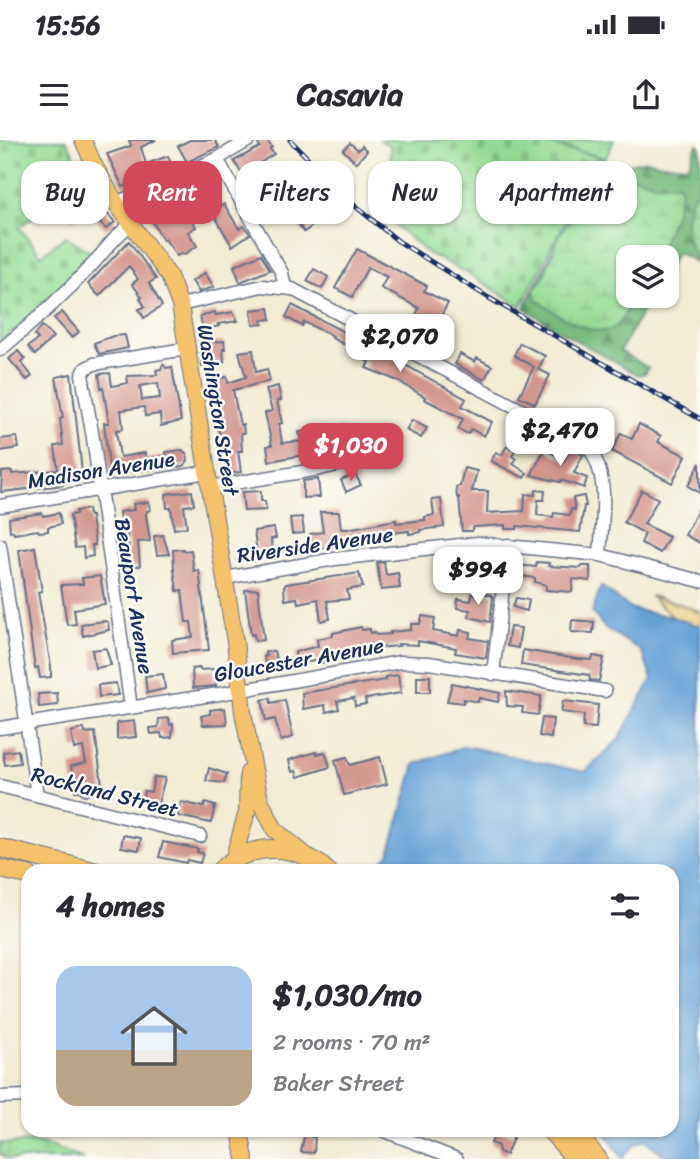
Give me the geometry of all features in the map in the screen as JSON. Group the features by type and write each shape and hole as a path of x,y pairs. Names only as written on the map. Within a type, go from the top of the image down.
{"highway":[{"path":"0,848 65,864"},
{"path":"230,864 255,851 278,848 308,856 318,864"},
{"path":"0,869 21,874"},
{"path":"556,1137 576,1159"},
{"path":"579,1137 598,1159"}],"main road":[{"name":"Washington Street","path":"83,140 94,165 123,211"},
{"name":"Washington Street","path":"134,224 169,276 180,305 225,578 243,712 249,791 247,812 227,864"},
{"name":"Washington Street","path":"243,712 264,812 275,830 308,856"},
{"path":"241,1137 245,1159"}],"street":[{"path":"116,202 217,159 248,140"},
{"path":"217,159 282,273 285,288"},
{"path":"0,350 43,314 132,224"},
{"path":"180,305 262,286 285,288 302,294 463,377 587,445 600,467 603,493 600,555"},
{"name":"Beauport Avenue","path":"131,708 82,375 86,368 94,364 179,350 188,353"},
{"name":"Madison Avenue","path":"0,506 99,491 320,469 364,458"},
{"name":"Riverside Avenue","path":"225,578 335,559 450,544 478,543 600,555 700,582"},
{"path":"0,545 37,795"},
{"path":"493,674 508,545"},
{"name":"Gloucester Avenue","path":"0,728 400,662 418,662 606,691"},
{"name":"Rockland Street","path":"0,786 200,836"},
{"path":"0,1097 21,1096"},
{"path":"400,1137 457,1159"}],"green space":[{"path":"0,140 66,140 77,161 21,161 21,224 23,224 19,227 41,255 66,236 93,254 25,322 0,341"},
{"path":"380,140 533,140 599,157 597,161 476,161 476,224 564,224 521,306 465,272 427,253 394,224 462,224 462,161 391,161 390,146"},
{"path":"533,140 614,140 606,158"},
{"path":"697,144 700,145 700,264 679,253 679,245 616,245 616,308 644,308 620,351 648,368 646,373 638,375 524,308 567,224 637,224 637,162 647,160 688,166"},
{"path":"637,178 656,183 678,184 681,189 674,218 661,245 616,245 616,308 628,308 614,328 605,331 584,327 551,310 535,298 534,288 543,279 559,235 567,224 637,224"},
{"path":"700,187 700,260 689,244 686,224 690,204"},
{"path":"0,1143 40,1144 83,1159 7,1159 0,1154"}],"sand":[{"path":"650,596 700,612 700,626 675,619"}],"water":[{"path":"601,586 631,609 700,626 700,1159 670,1159 645,1140 635,1144 622,1158 608,1137 679,1137 679,864 379,864 389,854 415,764 465,746 585,772 619,739 652,679 641,651 604,627 592,612"}],"building":[{"path":"129,140 156,140 141,147 145,161 123,161 123,187 107,154 131,146"},
{"path":"190,140 215,140 219,147 186,161 178,146"},
{"path":"266,140 274,154 263,161 236,161 236,164 234,161 260,147 258,144"},
{"path":"350,143 358,150 362,146 367,151 356,163 343,150"},
{"path":"168,156 170,161 154,161"},
{"path":"224,204 239,229 244,226 250,234 232,246 219,224 222,224"},
{"path":"109,215 115,222 106,229 101,224 109,224"},
{"path":"154,224 194,224 196,227 188,232 197,246 183,255 182,253 177,256 165,239 163,240"},
{"path":"298,224 315,224 304,232"},
{"path":"129,241 156,279 149,283 162,306 144,318 139,309 145,307 140,298 142,297 132,284 138,279 129,266 99,296 88,284"},
{"path":"357,249 427,286 424,291 448,303 431,335 442,341 435,354 406,338 419,308 381,288 387,277 368,267 352,297 335,288"},
{"path":"261,254 270,270 240,282 234,266"},
{"path":"314,269 328,277 322,289 307,281"},
{"path":"205,273 214,287 199,292 192,281"},
{"path":"292,305 466,399 462,406 492,422 484,436 471,429 468,434 458,429 463,419 424,399 425,397 398,381 366,368 369,362 347,350 349,347 332,338 333,336 304,322 302,326 286,317"},
{"path":"269,308 271,319 262,320 263,324 253,325 251,310"},
{"path":"62,312 79,332 72,338 54,318"},
{"path":"215,312 216,315 233,312 238,321 218,324 219,326 211,328 214,342 224,341 225,349 224,362 213,364 215,379 227,377 228,383 246,377 239,352 253,350 256,372 267,369 270,381 233,390 244,433 241,433 242,451 238,451 241,472 228,474 214,409 218,408 214,393 209,393 199,342 206,341 200,316"},
{"path":"42,326 53,337 35,355 28,347 38,339 34,335"},
{"path":"125,335 128,348 99,354 94,343"},
{"path":"520,343 545,356 538,369 550,375 535,404 519,396 534,367 514,355"},
{"path":"18,351 25,359 21,362 32,376 27,380 9,359"},
{"path":"460,354 475,362 477,358 492,366 484,380 455,364"},
{"path":"163,364 166,368 172,367 181,421 161,426 160,414 145,416 144,407 121,410 123,429 116,430 120,457 145,453 146,459 167,456 166,452 182,450 187,454 188,460 184,466 110,474 104,423 109,423 99,374 110,373 112,386 128,383 127,376 157,375 156,370 161,369","holes":["158,383 160,398 142,400 140,386"]},
{"path":"71,374 82,472 86,471 87,478 63,480 63,485 1,492 2,472 12,471 12,474 58,470 55,446 63,445 60,419 63,418 56,377"},
{"path":"278,386 282,443 301,441 299,432 307,431 311,454 269,461 267,446 272,445 265,413 272,411 266,389"},
{"path":"412,420 427,428 421,438 406,430"},
{"path":"639,424 661,436 658,442 686,456 672,483 612,451 621,433 632,439"},
{"path":"340,427 347,437 330,449 323,438"},
{"path":"17,437 19,448 0,451 0,439"},
{"path":"506,447 515,451 512,456 516,459 513,464 527,473 524,478 491,461 496,452 502,455"},
{"path":"571,447 583,455 574,473 587,478 584,488 561,480 560,482 531,475 545,449 564,460"},
{"path":"700,463 700,493 688,486"},
{"path":"464,468 477,471 472,491 488,491 487,513 524,511 525,494 535,495 536,490 545,491 544,500 538,500 537,515 570,515 571,509 575,510 573,498 584,496 586,506 580,532 517,526 517,529 505,529 505,525 474,527 472,531 462,531 456,487 460,486"},
{"path":"355,474 361,485 346,492 341,480"},
{"path":"318,479 320,497 303,498 303,481"},
{"path":"642,490 658,499 644,524 669,537 660,553 641,543 645,534 624,522"},
{"path":"192,491 194,505 184,506 187,527 174,529 171,508 167,508 166,494"},
{"path":"261,491 261,501 265,501 266,510 244,511 242,492"},
{"path":"441,499 444,527 409,534 409,531 369,536 370,540 312,550 310,534 323,532 320,512 339,512 341,529 347,529 396,520 396,523 425,520 425,517 434,515 432,500"},
{"path":"149,502 150,510 146,515 150,541 138,542 140,566 125,568 123,553 129,550 125,520 120,521 119,512 134,510 133,504"},
{"path":"700,506 700,543 685,535"},
{"path":"88,509 95,545 92,545 93,556 84,558 83,547 75,548 70,515"},
{"path":"42,513 43,516 59,513 61,524 48,527 48,531 14,534 13,531 10,532 9,518"},
{"path":"302,517 304,533 292,534 290,518"},
{"path":"274,528 276,538 271,539 272,551 257,553 254,531"},
{"path":"163,535 169,554 157,555 154,536"},
{"path":"35,547 42,591 38,592 51,666 51,677 40,678 38,667 35,668 19,550"},
{"path":"173,550 191,550 194,571 199,570 209,650 173,653 172,640 193,637 191,622 186,622 182,590 177,591 174,570"},
{"path":"488,560 497,560 495,579 457,576 457,563 488,565"},
{"path":"384,562 386,575 398,573 400,588 381,590 377,563"},
{"path":"537,562 549,563 548,566 590,566 590,581 573,579 572,592 546,590 546,585 535,582 535,578 513,575 515,565 536,567"},
{"path":"359,573 363,587 347,590 349,599 327,601 330,619 321,621 318,599 298,603 297,598 285,600 286,584"},
{"path":"100,576 105,604 74,609 76,624 67,625 61,585 83,584 82,578"},
{"path":"258,589 264,640 255,641 254,634 251,635 245,590"},
{"path":"472,594 493,597 490,622 469,617 470,610 457,608 458,599 471,601"},
{"path":"516,598 529,600 527,611 513,607"},
{"path":"422,616 435,618 433,631 459,636 460,630 471,632 469,638 488,641 486,658 455,653 456,648 418,641 418,645 398,644 399,646 378,648 379,653 366,655 366,650 334,657 335,661 297,664 295,652 318,646 317,639 361,627 362,630 370,629 370,633 375,632 376,635 411,630 411,624 420,624"},
{"path":"572,620 594,622 593,633 571,632"},
{"path":"108,622 109,630 83,636 81,624"},
{"path":"510,627 521,628 518,648 507,646"},
{"path":"106,648 111,665 95,668 92,650"},
{"path":"523,650 577,659 592,660 593,656 604,658 599,681 590,680 589,675 521,665"},
{"path":"274,651 279,670 266,672 265,652"},
{"path":"192,669 214,669 216,686 193,688"},
{"path":"163,674 165,689 147,693 145,676"},
{"path":"398,675 401,693 365,699 366,704 355,706 354,698 337,701 339,709 326,712 325,705 303,709 302,693 386,680 386,677"},
{"path":"417,676 430,676 430,692 417,692"},
{"path":"116,683 118,695 99,697 98,685"},
{"path":"452,683 500,693 498,702 479,698 478,702 464,699 463,703 447,701"},
{"path":"506,691 541,696 538,715 522,713 523,707 507,706"},
{"path":"57,693 58,705 39,707 38,694"},
{"path":"270,698 271,703 285,700 293,737 281,741 275,719 266,721 262,700"},
{"path":"563,701 598,705 596,728 583,727 584,715 561,712"},
{"path":"225,708 227,724 203,725 201,716 210,714 210,710"},
{"path":"169,718 170,725 173,724 172,737 162,738 161,733 151,734 150,728 158,727 159,719"},
{"path":"542,718 553,719 551,738 539,736"},
{"path":"134,721 136,737 117,739 117,723"},
{"path":"84,728 85,733 95,732 103,792 84,795 75,791 71,766 86,763 83,747 74,749 71,732"},
{"path":"18,750 20,763 5,765 3,752"},
{"path":"325,752 330,767 298,777 296,771 292,772 289,760"},
{"path":"347,757 350,765 380,757 387,784 344,795 335,760"},
{"path":"209,768 227,774 224,783 206,781"},
{"path":"154,777 165,778 158,804 142,802 144,791 151,792"},
{"path":"181,802 204,807 205,803 215,806 211,823 178,816"},
{"path":"123,835 141,838 139,850 121,847"},
{"path":"163,842 198,849 197,852 203,853 200,863 159,857"},
{"path":"304,1137 315,1137 314,1153 301,1152"},
{"path":"494,1137 514,1137 506,1155 491,1143"}],"railway":[{"path":"290,140 354,205 398,241 489,298 700,419"}]}
